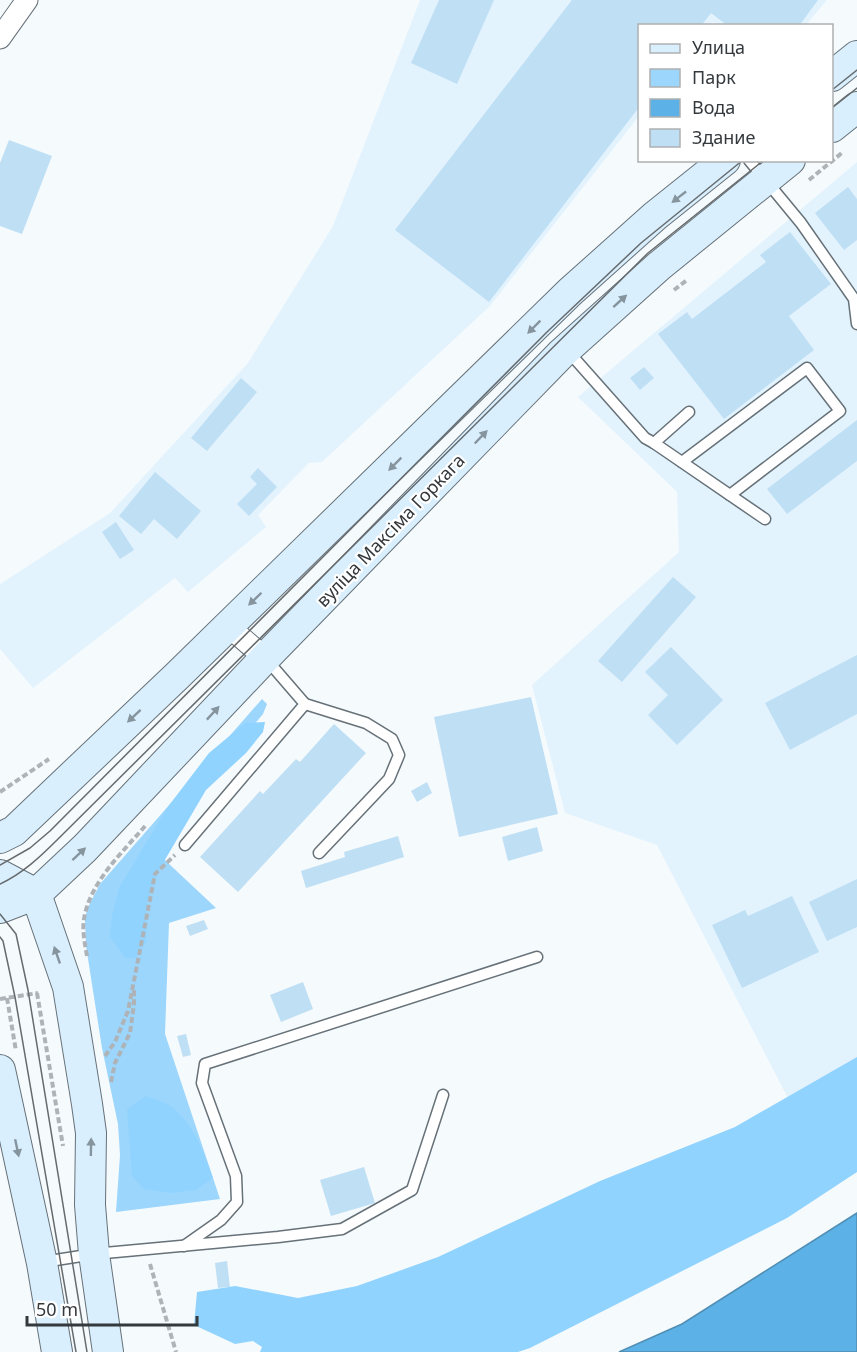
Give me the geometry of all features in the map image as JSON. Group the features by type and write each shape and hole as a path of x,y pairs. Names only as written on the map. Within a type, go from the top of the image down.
{"main road":[{"path":"833,74 857,56"},
{"path":"840,137 857,107"},
{"path":"0,838 14,831 570,292 655,216 722,162"},
{"name":"вуліца Максіма Горкага","path":"0,908 36,894 97,836 265,658 567,349 659,266 788,162"},
{"path":"0,874 36,894 68,987 91,1133 90,1205 94,1254 108,1352"},
{"path":"0,1070 3,1102 42,1263 57,1352"}],"street":[{"path":"0,38 27,0"},
{"path":"228,626 265,658"}],"lane":[{"path":"766,181 801,223 856,297 857,324"},
{"path":"567,349 645,438 765,519"},
{"path":"682,462 807,368 840,411 730,495"},
{"path":"654,443 689,412"},
{"path":"265,658 305,704 366,723 393,739 399,755 389,779 319,853"},
{"path":"185,845 305,704"},
{"path":"184,1246 221,1220 237,1202 236,1176 202,1083 205,1064 537,957"},
{"path":"42,1263 94,1254 278,1237 342,1228 412,1190 443,1095"}],"path":[{"path":"766,181 798,162"},
{"path":"666,297 693,275"},
{"path":"22,778 26,783"},
{"path":"87,962 83,921 89,897 151,819"},
{"path":"104,1056 115,1042 124,1021 155,874 185,845"},
{"path":"103,866 107,872"},
{"path":"108,1071 111,1087 115,1063 130,1033 134,982"},
{"path":"37,993 63,1147"},
{"path":"102,1046 106,1064"},
{"path":"145,1249 176,1352"}],"shaded area":[{"path":"420,0 827,0 807,24 716,24 713,22 712,24 638,24 638,117 490,306 322,462 309,463 258,515 266,527 188,592 175,578 33,688 0,649 0,584 110,513 248,363 333,226"},
{"path":"857,162 857,1060 791,1104 657,845 565,813 532,685 679,552 677,492 578,397"},
{"path":"265,722 263,732 246,753 206,790 159,870 147,901 146,942 136,958 125,958 110,937 112,916 119,888 167,808 209,753 245,723"},
{"path":"857,1057 857,1172 787,1218 530,1348 518,1352 260,1352 262,1347 253,1341 235,1344 194,1325 197,1292 235,1286 298,1298 357,1286 438,1257 600,1181 735,1127"},
{"path":"146,1096 172,1107 180,1114 197,1140 213,1178 196,1190 172,1193 144,1189 132,1176 127,1109"}],"green space":[{"path":"262,699 267,704 263,714 151,847 216,908 169,923 165,1034 220,1199 116,1212 120,1155 118,1124 102,1048 86,946 87,909 100,884"}],"water":[{"path":"857,1213 857,1352 619,1352 682,1324"}],"building":[{"path":"439,0 494,0 457,84 411,63"},
{"path":"572,0 818,0 800,24 725,24 711,13 703,24 638,24 638,109 489,302 395,230"},
{"path":"9,140 52,156 22,234 0,226 0,163"},
{"path":"848,187 857,199 857,240 844,250 815,213"},
{"path":"790,232 831,284 789,316 814,350 724,419 658,334 687,312 692,319 766,262 760,255"},
{"path":"644,367 654,378 640,390 630,378"},
{"path":"241,378 257,392 207,451 191,438"},
{"path":"857,420 857,461 787,514 767,489"},
{"path":"258,468 277,487 249,516 237,504 257,484 250,477"},
{"path":"155,472 201,511 177,539 154,519 141,534 119,516"},
{"path":"116,522 134,550 120,559 102,532"},
{"path":"673,577 696,597 622,682 598,661"},
{"path":"671,647 723,700 677,745 648,715 668,695 645,672"},
{"path":"857,655 857,714 790,750 765,703"},
{"path":"531,697 558,814 459,837 434,717"},
{"path":"334,724 366,753 238,892 200,857 260,791 263,794 296,759 300,762"},
{"path":"427,782 432,793 417,802 411,791"},
{"path":"537,827 543,851 508,861 502,837"},
{"path":"398,836 404,857 306,888 301,871 345,857 344,852"},
{"path":"857,879 857,927 827,941 809,902"},
{"path":"792,896 819,952 742,988 712,925 745,910 748,916"},
{"path":"204,920 208,929 190,936 186,926"},
{"path":"303,982 313,1009 281,1022 270,995"},
{"path":"186,1034 191,1055 183,1057 177,1036"},
{"path":"364,1167 375,1203 331,1216 320,1180"},
{"path":"227,1261 230,1287 218,1288 215,1263"}],"tram line":[{"path":"833,89 857,70"},
{"path":"833,107 857,88"},
{"path":"0,865 30,848 50,831 547,332 641,243 741,162"},
{"path":"0,884 23,870 51,846 648,253 762,162"},
{"path":"0,914 16,934 28,990 87,1352"},
{"path":"0,937 3,941 15,997 76,1352"}]}
